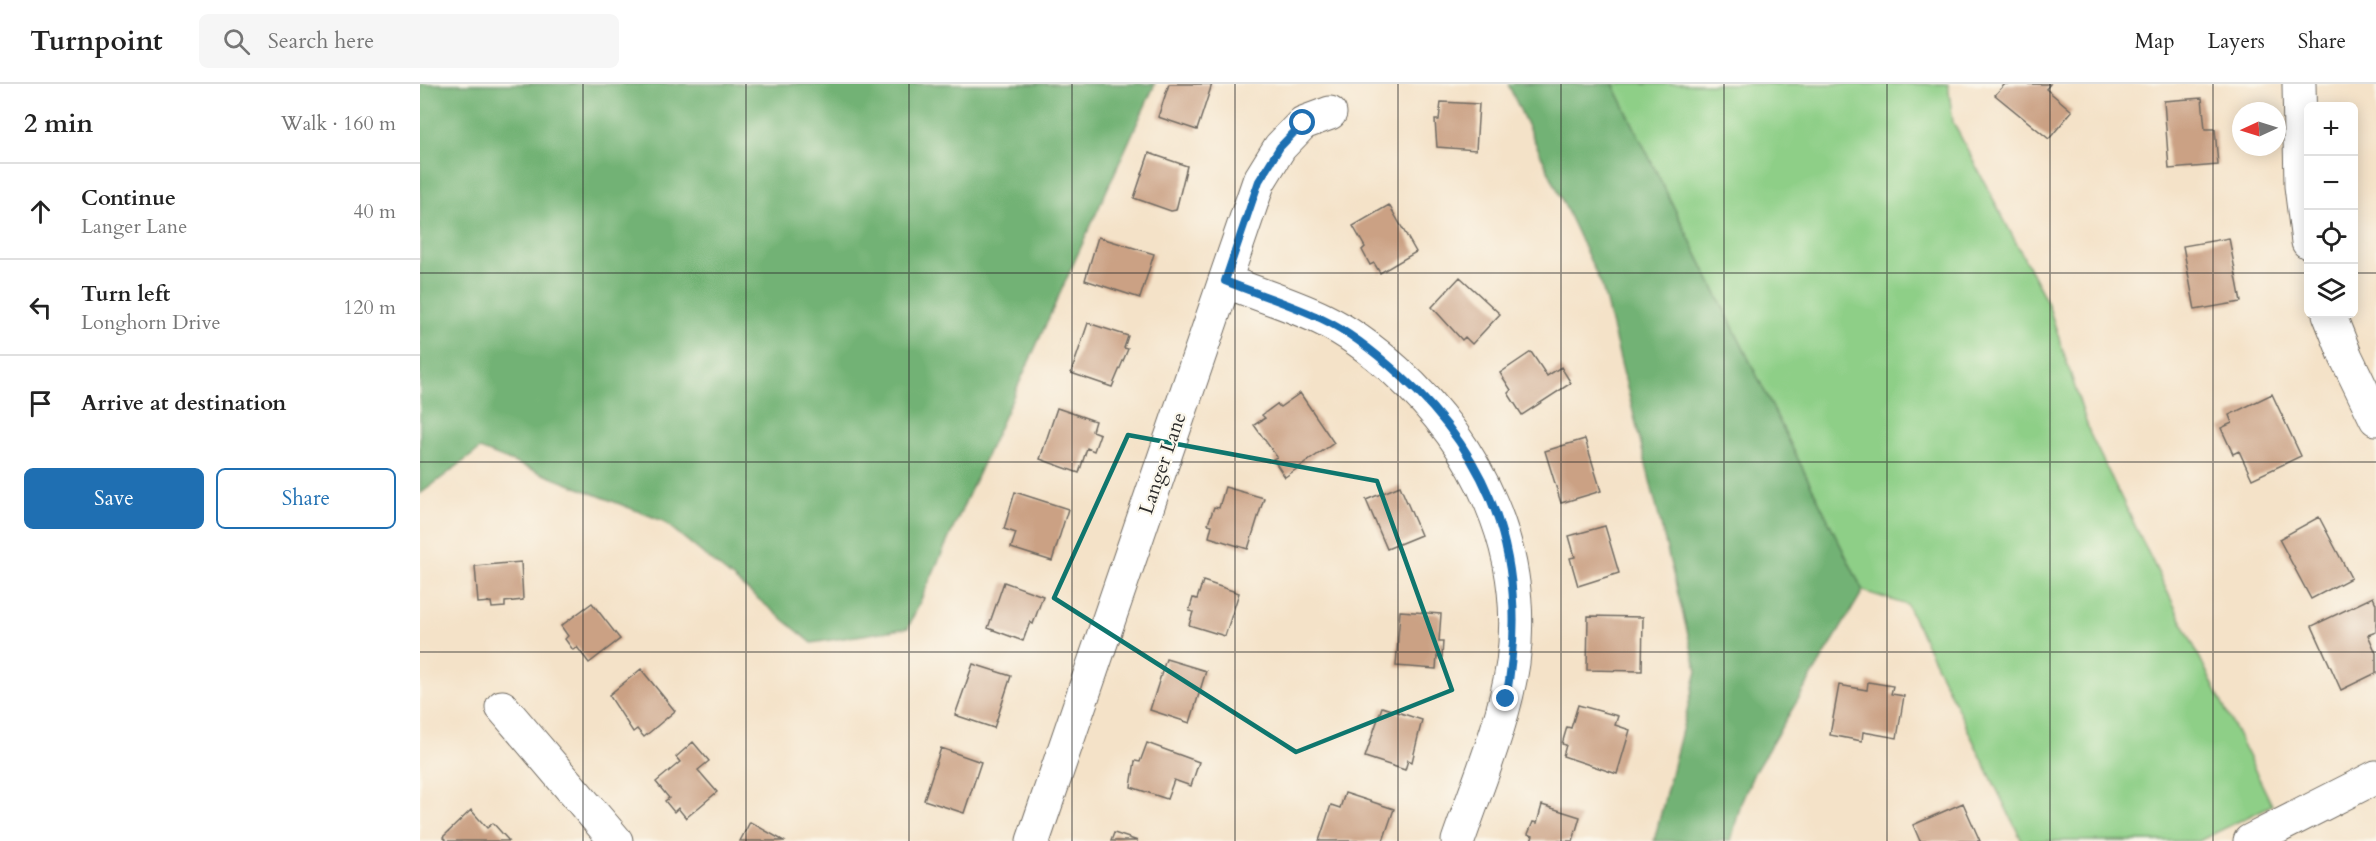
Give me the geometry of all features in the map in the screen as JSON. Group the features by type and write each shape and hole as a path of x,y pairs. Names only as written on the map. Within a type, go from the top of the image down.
{"street":[{"path":"2299,84 2301,186 2304,210"},
{"name":"Langer Lane","path":"1033,841 1259,181 1280,147 1303,123 1330,113"},
{"path":"1225,281 1323,320 1377,354 1424,396 1457,438 1482,480 1500,523 1511,569 1516,615 1513,662 1506,699 1458,841"},
{"path":"2331,318 2346,357 2376,419"},
{"path":"502,707 616,841"},
{"path":"2250,841 2376,777"}],"highlighted area":[{"path":"1128,435 1377,481 1452,690 1296,752 1054,598"}],"green space":[{"path":"420,84 1155,84 908,628 812,643 663,521 480,449 420,494"},
{"path":"1508,84 1613,84 1863,591 1754,773 1741,803 1731,841 1654,841 1697,671 1602,286"},
{"path":"1613,84 1948,84 1953,122 2048,304 2090,434 2272,805 2199,841 2022,841 1907,605 1863,591"}],"building":[{"path":"1169,84 1212,84 1197,130 1158,117"},
{"path":"2005,84 2050,84 2046,89 2072,111 2049,139 1995,95"},
{"path":"2202,98 2205,129 2215,129 2218,165 2169,169 2164,101"},
{"path":"1441,102 1479,104 1476,150 1437,147 1435,120 1439,120"},
{"path":"1149,153 1187,166 1176,210 1171,211 1134,198"},
{"path":"1389,205 1416,252 1380,273 1374,263 1370,265 1362,250 1365,247 1353,226"},
{"path":"1098,237 1154,254 1140,298 1085,280"},
{"path":"2229,238 2241,302 2195,310 2183,246"},
{"path":"1460,277 1500,314 1472,344 1465,337 1462,340 1432,307"},
{"path":"1088,323 1128,336 1124,348 1128,349 1112,387 1071,373"},
{"path":"1531,352 1547,376 1561,367 1571,383 1522,415 1508,393 1511,390 1500,373"},
{"path":"1300,393 1334,443 1285,477 1273,459 1277,457 1254,425 1265,418 1262,415 1277,404 1280,407"},
{"path":"2272,394 2301,456 2252,479 2239,451 2233,454 2221,428 2232,423 2229,415"},
{"path":"1057,408 1095,421 1092,431 1100,434 1094,451 1087,448 1079,473 1040,459"},
{"path":"1585,439 1601,491 1561,503 1545,451"},
{"path":"1400,486 1421,535 1387,549 1366,500"},
{"path":"1225,487 1264,498 1248,549 1209,537 1212,525 1208,524 1214,507 1219,508"},
{"path":"1015,492 1068,509 1052,561 1011,548 1016,533 1004,529"},
{"path":"2319,517 2351,578 2311,599 2279,539"},
{"path":"1605,526 1619,573 1578,586 1570,558 1575,557 1569,536"},
{"path":"521,562 523,600 505,602 505,607 492,608 491,602 478,603 475,566"},
{"path":"1203,581 1239,593 1225,636 1189,625 1193,612 1189,611 1193,598 1197,599"},
{"path":"1004,582 1043,596 1033,624 1030,622 1023,641 988,628"},
{"path":"2373,597 2376,604 2376,632 2368,635 2376,653 2376,673 2341,690 2312,626"},
{"path":"592,603 620,639 589,663 577,647 573,650 565,639 568,636 561,626"},
{"path":"1400,611 1441,614 1439,641 1443,641 1442,657 1437,656 1436,669 1396,666"},
{"path":"1588,616 1643,617 1642,671 1587,670"},
{"path":"1166,659 1206,671 1190,723 1150,710"},
{"path":"973,664 1011,676 994,728 955,715"},
{"path":"641,669 675,711 644,737 637,729 633,732 609,695"},
{"path":"1868,682 1893,686 1891,694 1904,696 1897,738 1863,732 1862,741 1830,735 1839,685 1867,690"},
{"path":"1578,705 1618,716 1615,725 1630,730 1617,774 1563,756 1566,745 1562,744 1567,727 1571,728"},
{"path":"1382,707 1422,720 1412,762 1408,760 1405,770 1365,757"},
{"path":"693,742 709,761 698,770 717,792 686,818 678,808 674,812 665,801 669,798 656,782 680,762 676,757"},
{"path":"1147,743 1199,762 1191,786 1174,780 1167,799 1131,787 1135,761 1140,762"},
{"path":"941,748 981,762 964,813 924,800"},
{"path":"1345,793 1394,809 1383,841 1319,841 1331,805 1340,808"},
{"path":"1963,803 1980,841 1920,841 1913,825"},
{"path":"1542,805 1580,817 1573,841 1531,841 1533,836 1528,834 1533,822 1537,823"},
{"path":"471,810 487,828 493,823 509,841 447,841 443,837"},
{"path":"750,822 784,841 740,841"},
{"path":"1114,833 1138,841 1111,841"}],"route":[{"path":"1303,123 1280,147 1259,181 1225,281 1323,320 1377,354 1424,396 1457,438 1482,480 1500,523 1511,569 1516,615 1513,662 1506,699"}]}
